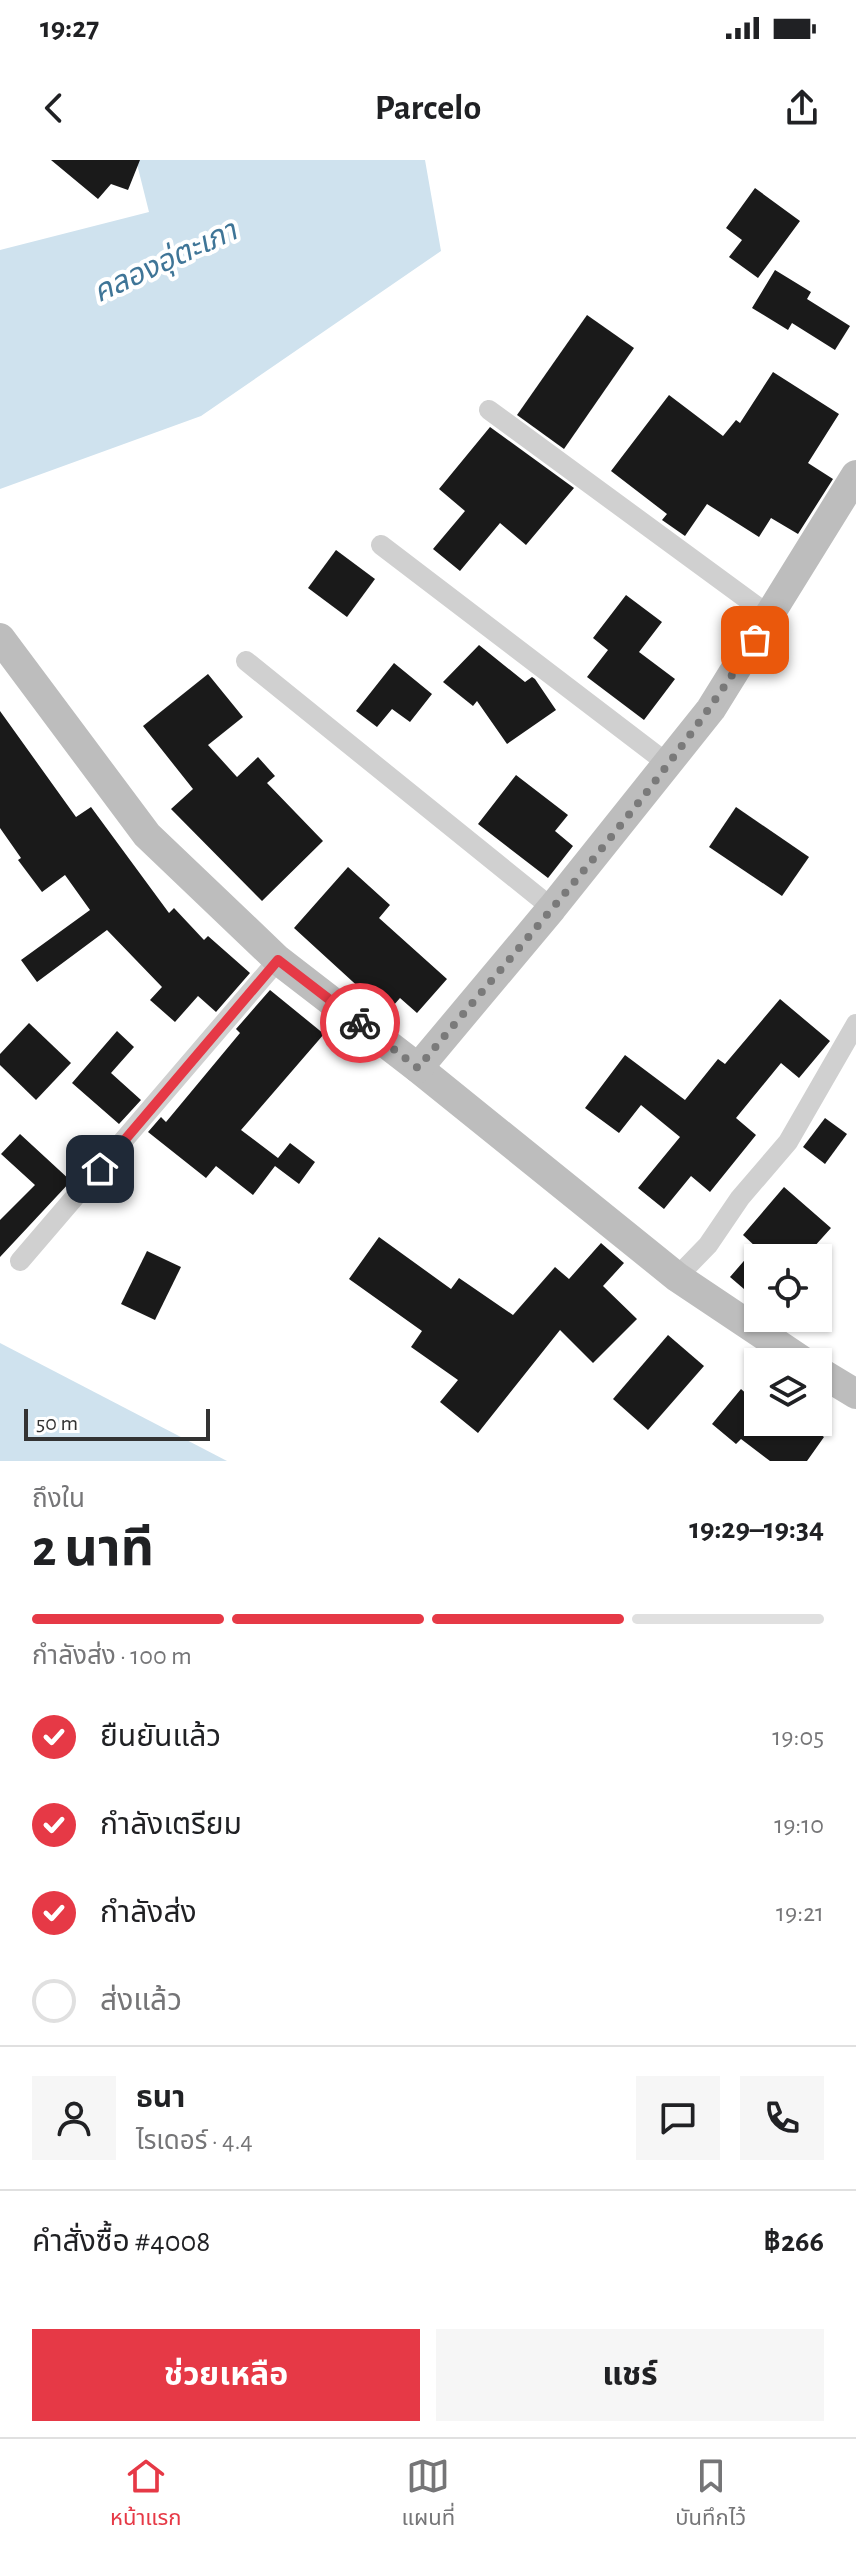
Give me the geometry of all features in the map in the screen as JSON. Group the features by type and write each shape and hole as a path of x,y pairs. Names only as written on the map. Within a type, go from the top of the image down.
{"street":[{"path":"489,410 770,616"},
{"path":"418,1068 552,908 711,709 856,475"},
{"path":"381,545 668,764"},
{"path":"0,638 147,835 278,960 418,1068 677,1277 783,1348"},
{"path":"246,661 552,908"},
{"path":"20,1261 278,960"},
{"path":"677,1277 708,1245 740,1198 788,1142 856,1024"},
{"path":"832,1379 856,1394"}],"water":[{"name":"คลองอุ่ตะเภา","path":"136,160 425,160 441,251 201,416 0,489 0,250 149,212"},
{"path":"0,1343 227,1461 0,1461"}],"building":[{"path":"51,160 140,160 128,190 111,184 98,199"},
{"path":"755,188 800,221 758,278 729,257 742,240 726,228"},
{"path":"775,270 811,292 807,299 850,326 835,350 792,323 788,330 752,308"},
{"path":"587,315 634,348 564,449 517,415"},
{"path":"773,372 839,414 808,463 833,479 798,534 771,518 759,537 707,504 685,536 662,520 667,514 611,471 669,395 723,436 736,420 740,423"},
{"path":"490,427 574,488 526,545 500,523 460,571 433,549 465,511 439,489"},
{"path":"336,550 375,579 347,617 308,588"},
{"path":"626,595 662,622 639,652 675,679 644,720 587,677 608,650 593,638"},
{"path":"479,645 525,682 532,677 535,679 556,710 507,744 477,701 473,706 443,682"},
{"path":"394,663 432,694 410,722 392,709 377,727 356,711"},
{"path":"208,674 243,717 208,745 237,777 258,757 275,776 267,783 323,841 262,901 171,809 193,789 143,726"},
{"path":"0,711 76,817 91,807 169,913 174,908 204,940 208,936 250,973 216,1012 198,996 175,1022 150,1000 162,987 107,930 37,982 21,960 90,910 65,875 42,892 18,860 21,858 0,828"},
{"path":"516,775 568,815 555,831 573,846 548,878 478,824"},
{"path":"736,807 809,857 782,896 709,847"},
{"path":"348,867 390,905 379,918 447,979 417,1013 400,998 387,1013 294,928"},
{"path":"270,990 324,1034 241,1130 278,1158 290,1143 315,1162 299,1184 275,1166 253,1195 216,1166 206,1178 148,1132 161,1117 166,1122 240,1033 236,1029"},
{"path":"780,999 830,1041 799,1078 781,1063 736,1118 756,1135 710,1192 691,1176 664,1209 638,1188 680,1137 641,1105 619,1133 585,1108 625,1055 685,1100 718,1059 725,1064"},
{"path":"29,1023 71,1063 36,1100 0,1065 0,1054"},
{"path":"117,1031 134,1047 111,1073 141,1100 119,1124 72,1083"},
{"path":"825,1118 847,1134 825,1164 803,1147"},
{"path":"20,1134 71,1181 0,1257 0,1220 35,1185 1,1154"},
{"path":"784,1187 831,1228 817,1244 753,1244 743,1235"},
{"path":"379,1237 451,1289 459,1278 513,1315 555,1267 569,1279 601,1243 624,1263 603,1286 637,1319 593,1363 560,1330 478,1433 440,1402 458,1380 411,1347 422,1331 349,1279"},
{"path":"147,1251 181,1267 155,1320 121,1304"},
{"path":"744,1261 744,1289 730,1277"},
{"path":"668,1335 704,1366 648,1430 613,1399"},
{"path":"741,1389 744,1392 744,1436 824,1437 807,1461 770,1461 741,1439 736,1444 712,1424"}],"way so far":[{"path":"360,1023 418,1068 668,764 711,709 755,640"}],"route":[{"path":"100,1169 278,960 360,1023"}]}
